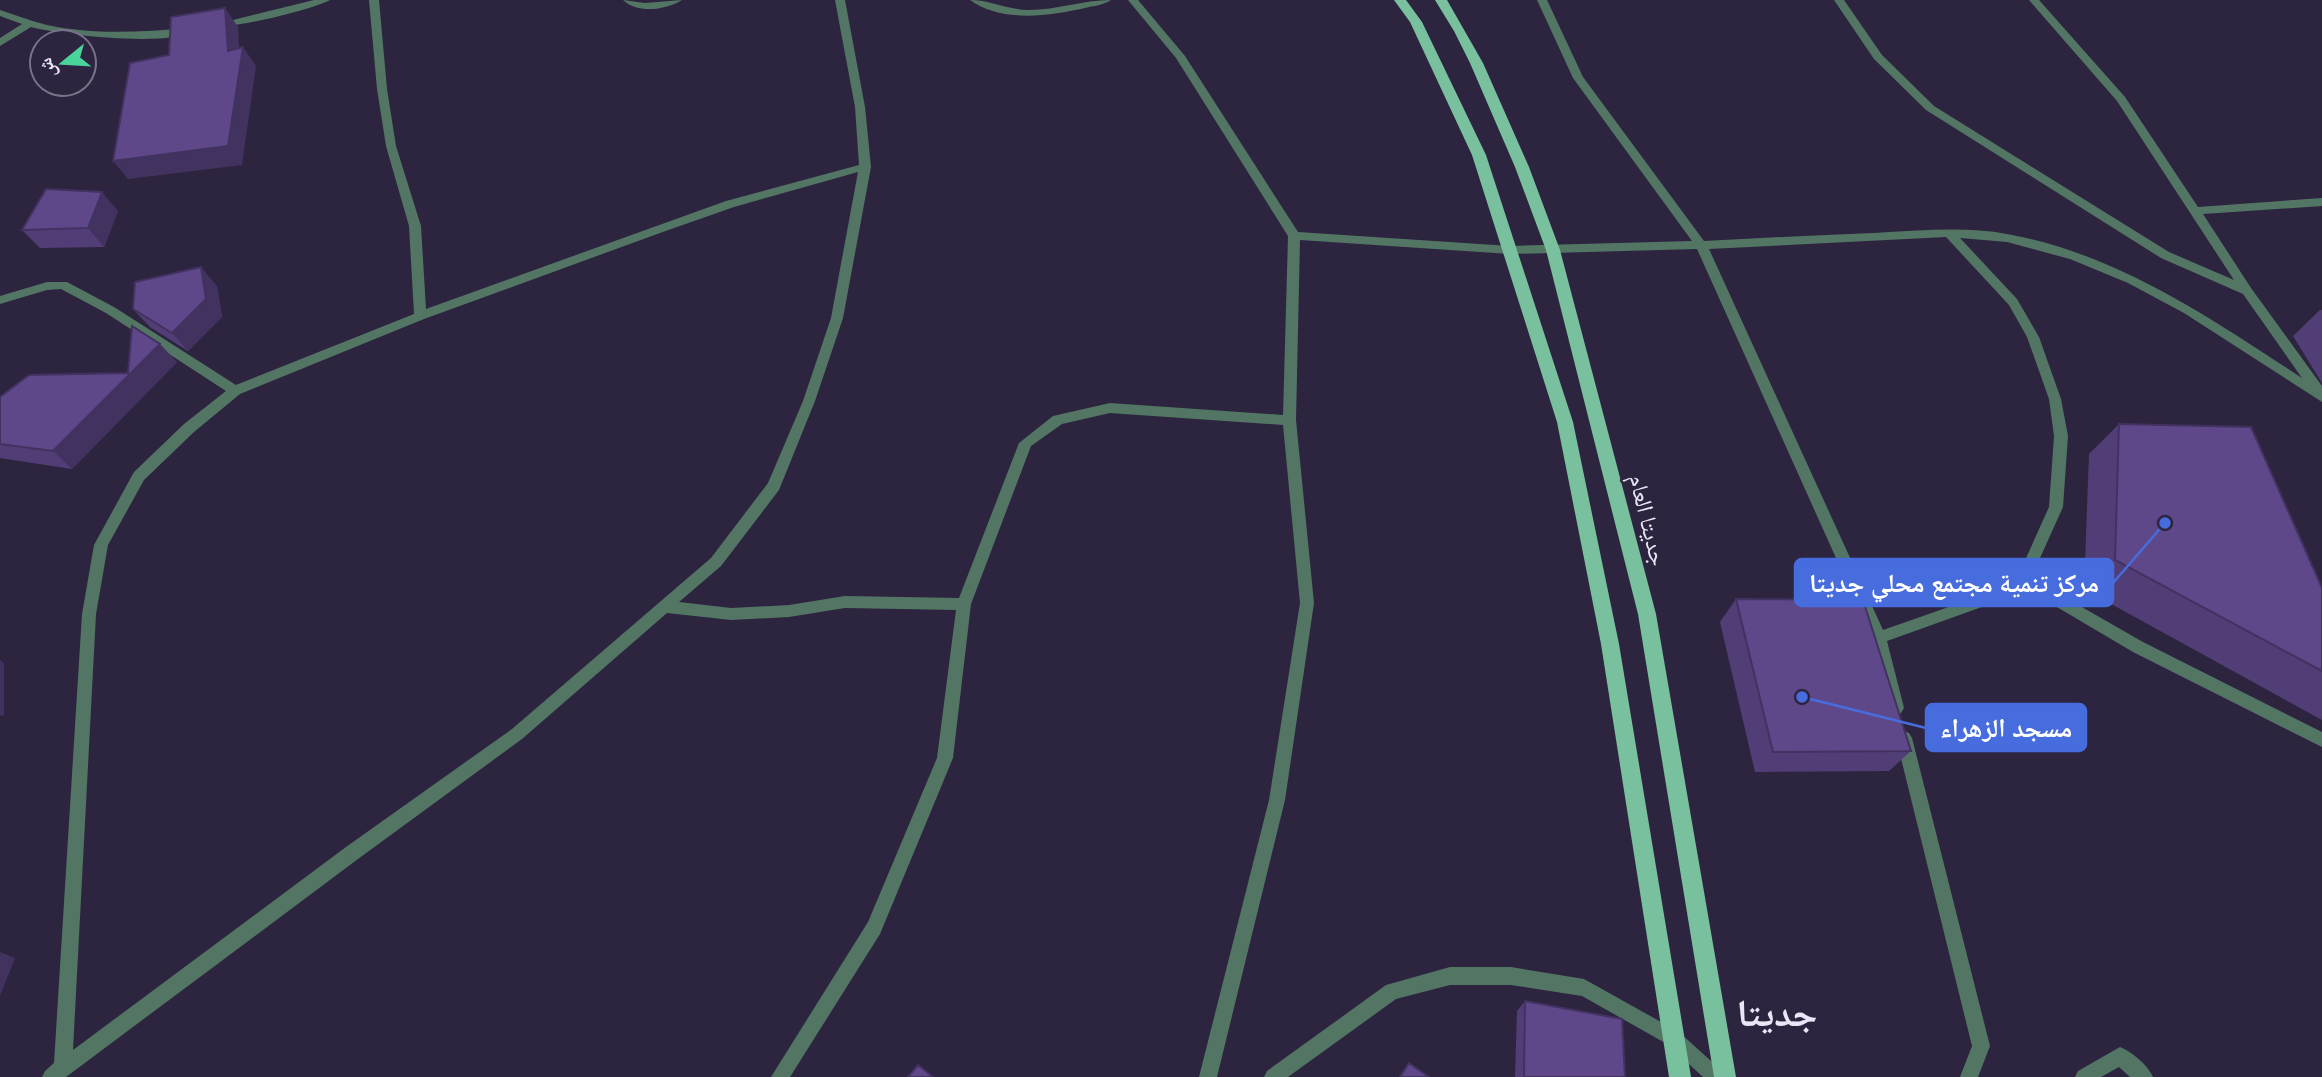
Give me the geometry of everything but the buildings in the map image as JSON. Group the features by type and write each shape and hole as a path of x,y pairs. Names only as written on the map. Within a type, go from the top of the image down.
{"main road":[{"path":"1400,0 1416,22 1479,155 1564,422 1587,521 1610,644 1680,1077"},
{"name":"جديتا العام","path":"1441,0 1455,18 1506,128 1534,193 1553,250 1647,614 1726,1077"}],"street":[{"path":"212,27 251,20 325,0"},
{"path":"374,0 382,89 391,146 415,226 420,316"},
{"path":"628,0 634,6 645,6 677,0"},
{"path":"51,1077 517,734 716,562 774,486 809,401 837,318 865,167 860,107 840,0"},
{"path":"975,0 1003,12 1028,15 1106,0"},
{"path":"1133,0 1180,57 1294,236 1289,420 1307,603 1277,800 1208,1077"},
{"path":"1542,0 1578,78 1701,246 1879,638 1981,1046 1969,1077"},
{"path":"1839,0 1878,57 1930,108 2165,255 2247,291"},
{"path":"2034,0 2121,99 2247,291 2322,396"},
{"path":"0,13 27,25 113,34 142,35 199,29"},
{"path":"0,43 27,25"},
{"path":"63,1068 89,614 102,545 139,476 188,428 235,391 420,316 730,204 865,167"},
{"path":"2195,211 2322,202"},
{"path":"1294,236 1510,250 1701,246 1949,233 2007,238 2074,256 2132,280 2188,310 2322,396"},
{"path":"1879,638 1988,599 2023,579 2056,507 2061,436 2055,399 2033,337 2013,302 1949,233"},
{"path":"0,300 47,286 63,285 110,310 235,391"},
{"path":"780,1077 874,928 945,758 964,604 1027,443 1058,420 1110,408 1289,420"},
{"path":"2023,579 2138,647 2322,740"},
{"path":"665,607 731,614 789,611 845,602 964,604"},
{"path":"1273,1077 1392,991 1450,976 1511,976 1584,988 1673,1038 1716,1077"},
{"path":"2084,1077 2120,1056 2144,1077"}],"place":[{"name":"مركز تنمية مجتمع محلي جديتا","path":"2165,523"},
{"name":"مسجد الزهراء","path":"1802,697"}],"district":[{"name":"جديتا","path":"1777,1013"}]}
